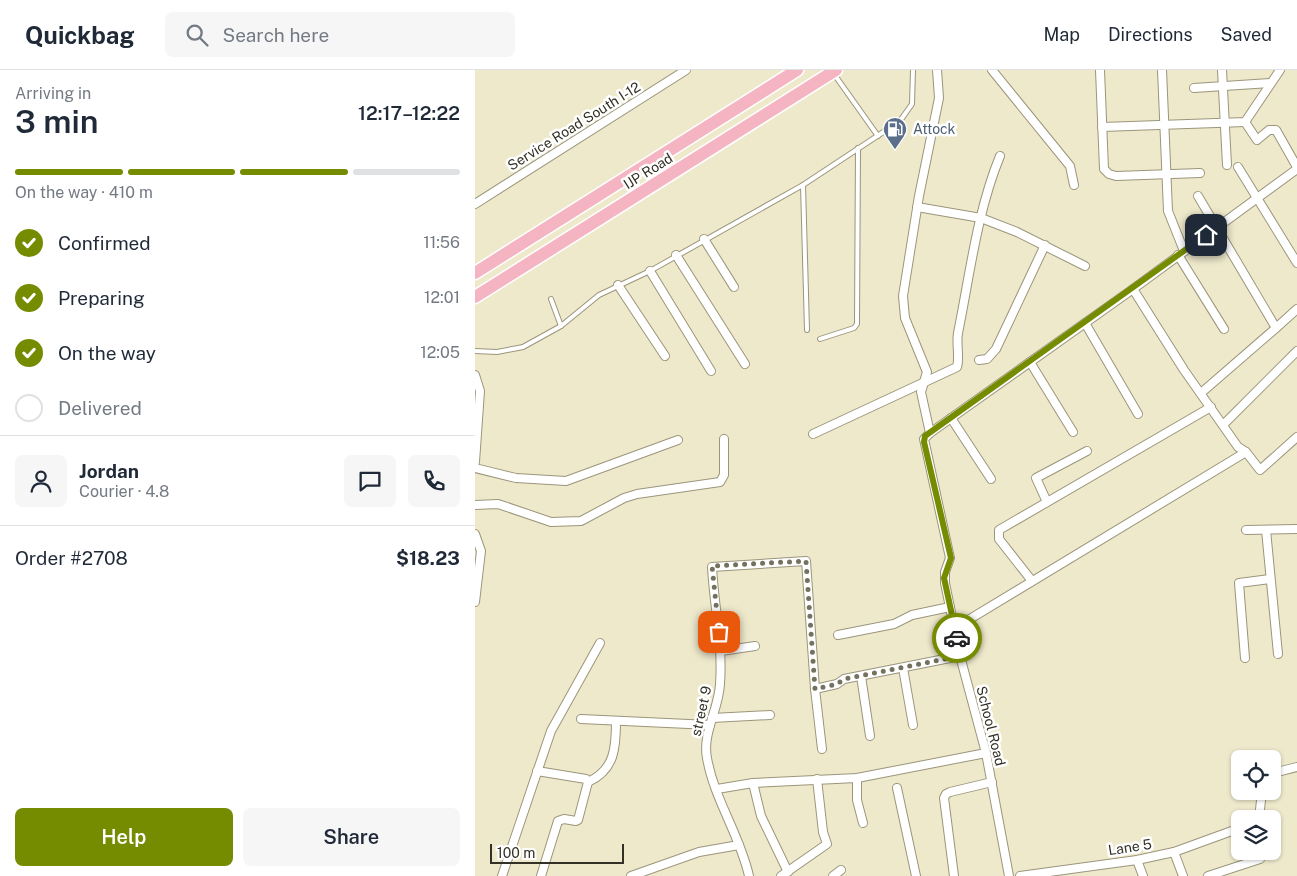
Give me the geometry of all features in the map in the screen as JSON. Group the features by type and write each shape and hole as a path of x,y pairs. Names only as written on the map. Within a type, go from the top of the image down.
{"highway":[{"name":"IJP Road","path":"475,273 797,70"},
{"name":"IJP Road","path":"475,296 835,71"}],"street":[{"name":"Service Road South I-12","path":"475,204 686,70"},
{"path":"937,70 939,98 917,207 903,308 905,318 927,372 922,383 921,392 929,433 1133,289 1297,168 1276,130 1269,130 1257,140 1245,122"},
{"path":"992,70 1070,166 1074,185"},
{"path":"1100,70 1104,169 1109,174 1200,173"},
{"path":"1162,70 1168,211 1181,253 1224,329"},
{"path":"1222,70 1227,165"},
{"path":"1245,122 1280,70"},
{"path":"1194,88 1270,84"},
{"path":"1102,127 1245,122"},
{"path":"813,434 957,367 955,345 981,218 991,177 1000,156"},
{"path":"1238,166 1297,263"},
{"path":"1198,196 1277,328"},
{"path":"917,207 981,218 1045,245 1085,266"},
{"path":"704,239 734,287"},
{"path":"979,360 987,359 996,348 1045,245"},
{"path":"677,255 745,364"},
{"path":"650,271 711,371"},
{"path":"618,285 665,356"},
{"path":"1133,289 1238,448 1246,452 1260,470 1297,437"},
{"path":"1201,393 1277,328 1297,308"},
{"path":"1085,323 1138,414"},
{"path":"1223,424 1297,351"},
{"path":"1030,362 1073,432"},
{"path":"475,375 480,391 475,462"},
{"path":"1032,581 999,539 997,534 999,530 1211,407"},
{"path":"951,418 991,479"},
{"name":"School Road","path":"929,433 924,442 951,558 945,572 945,583 960,656 986,753 1009,876"},
{"path":"475,468 516,478 566,481 678,440"},
{"path":"475,505 498,504 551,522 581,521 624,498 637,494 720,482 724,475 724,440"},
{"path":"1047,502 1036,478 1087,451"},
{"path":"955,628 1246,452"},
{"path":"1246,530 1297,529"},
{"path":"1265,530 1278,654"},
{"path":"475,534 481,551 475,602"},
{"name":"street 9","path":"749,876 706,756 706,742 720,686 721,651 712,566 806,561 815,689"},
{"path":"1245,658 1239,584 1271,579"},
{"path":"838,635 894,624 911,615 950,607"},
{"path":"502,876 551,730 600,642"},
{"path":"721,651 755,646"},
{"path":"822,749 815,689 837,684 844,679 960,656"},
{"path":"903,668 913,726"},
{"path":"861,676 870,736"},
{"path":"581,719 711,722 770,715"},
{"path":"588,782 598,778 612,760 616,748 616,721"},
{"path":"717,789 753,783 857,778 986,753"},
{"path":"1281,771 1297,767"},
{"path":"537,771 586,779 588,782"},
{"path":"857,778 857,800 863,823"},
{"path":"753,783 761,816 784,874 827,844 823,832 817,779"},
{"path":"541,876 558,821 564,819 576,822 578,820 588,782"},
{"path":"954,876 944,798 950,792 992,782"},
{"path":"897,788 916,876"},
{"name":"Lane 5","path":"1020,876 1137,860 1175,852 1231,831"},
{"path":"631,876 699,852 739,844"},
{"path":"1175,852 1183,876"},
{"path":"1137,860 1143,876"},
{"path":"1208,876 1256,860"},
{"path":"833,876 841,870"}],"lane":[{"path":"475,351 497,352 523,347 561,326 599,295 650,271 803,185 900,121 909,108 914,90 913,70"},
{"path":"835,71 878,136"},
{"path":"820,339 854,328 857,324 858,148"},
{"path":"803,185 807,330"},
{"path":"551,299 561,326"}],"way so far":[{"path":"719,632 712,566 806,561 815,689 837,684 844,679 960,656 957,638"}],"place":[{"name":"Attock","path":"895,150"}],"route":[{"path":"957,638 944,578 951,558 924,442 925,436 974,403 1206,235"}]}
